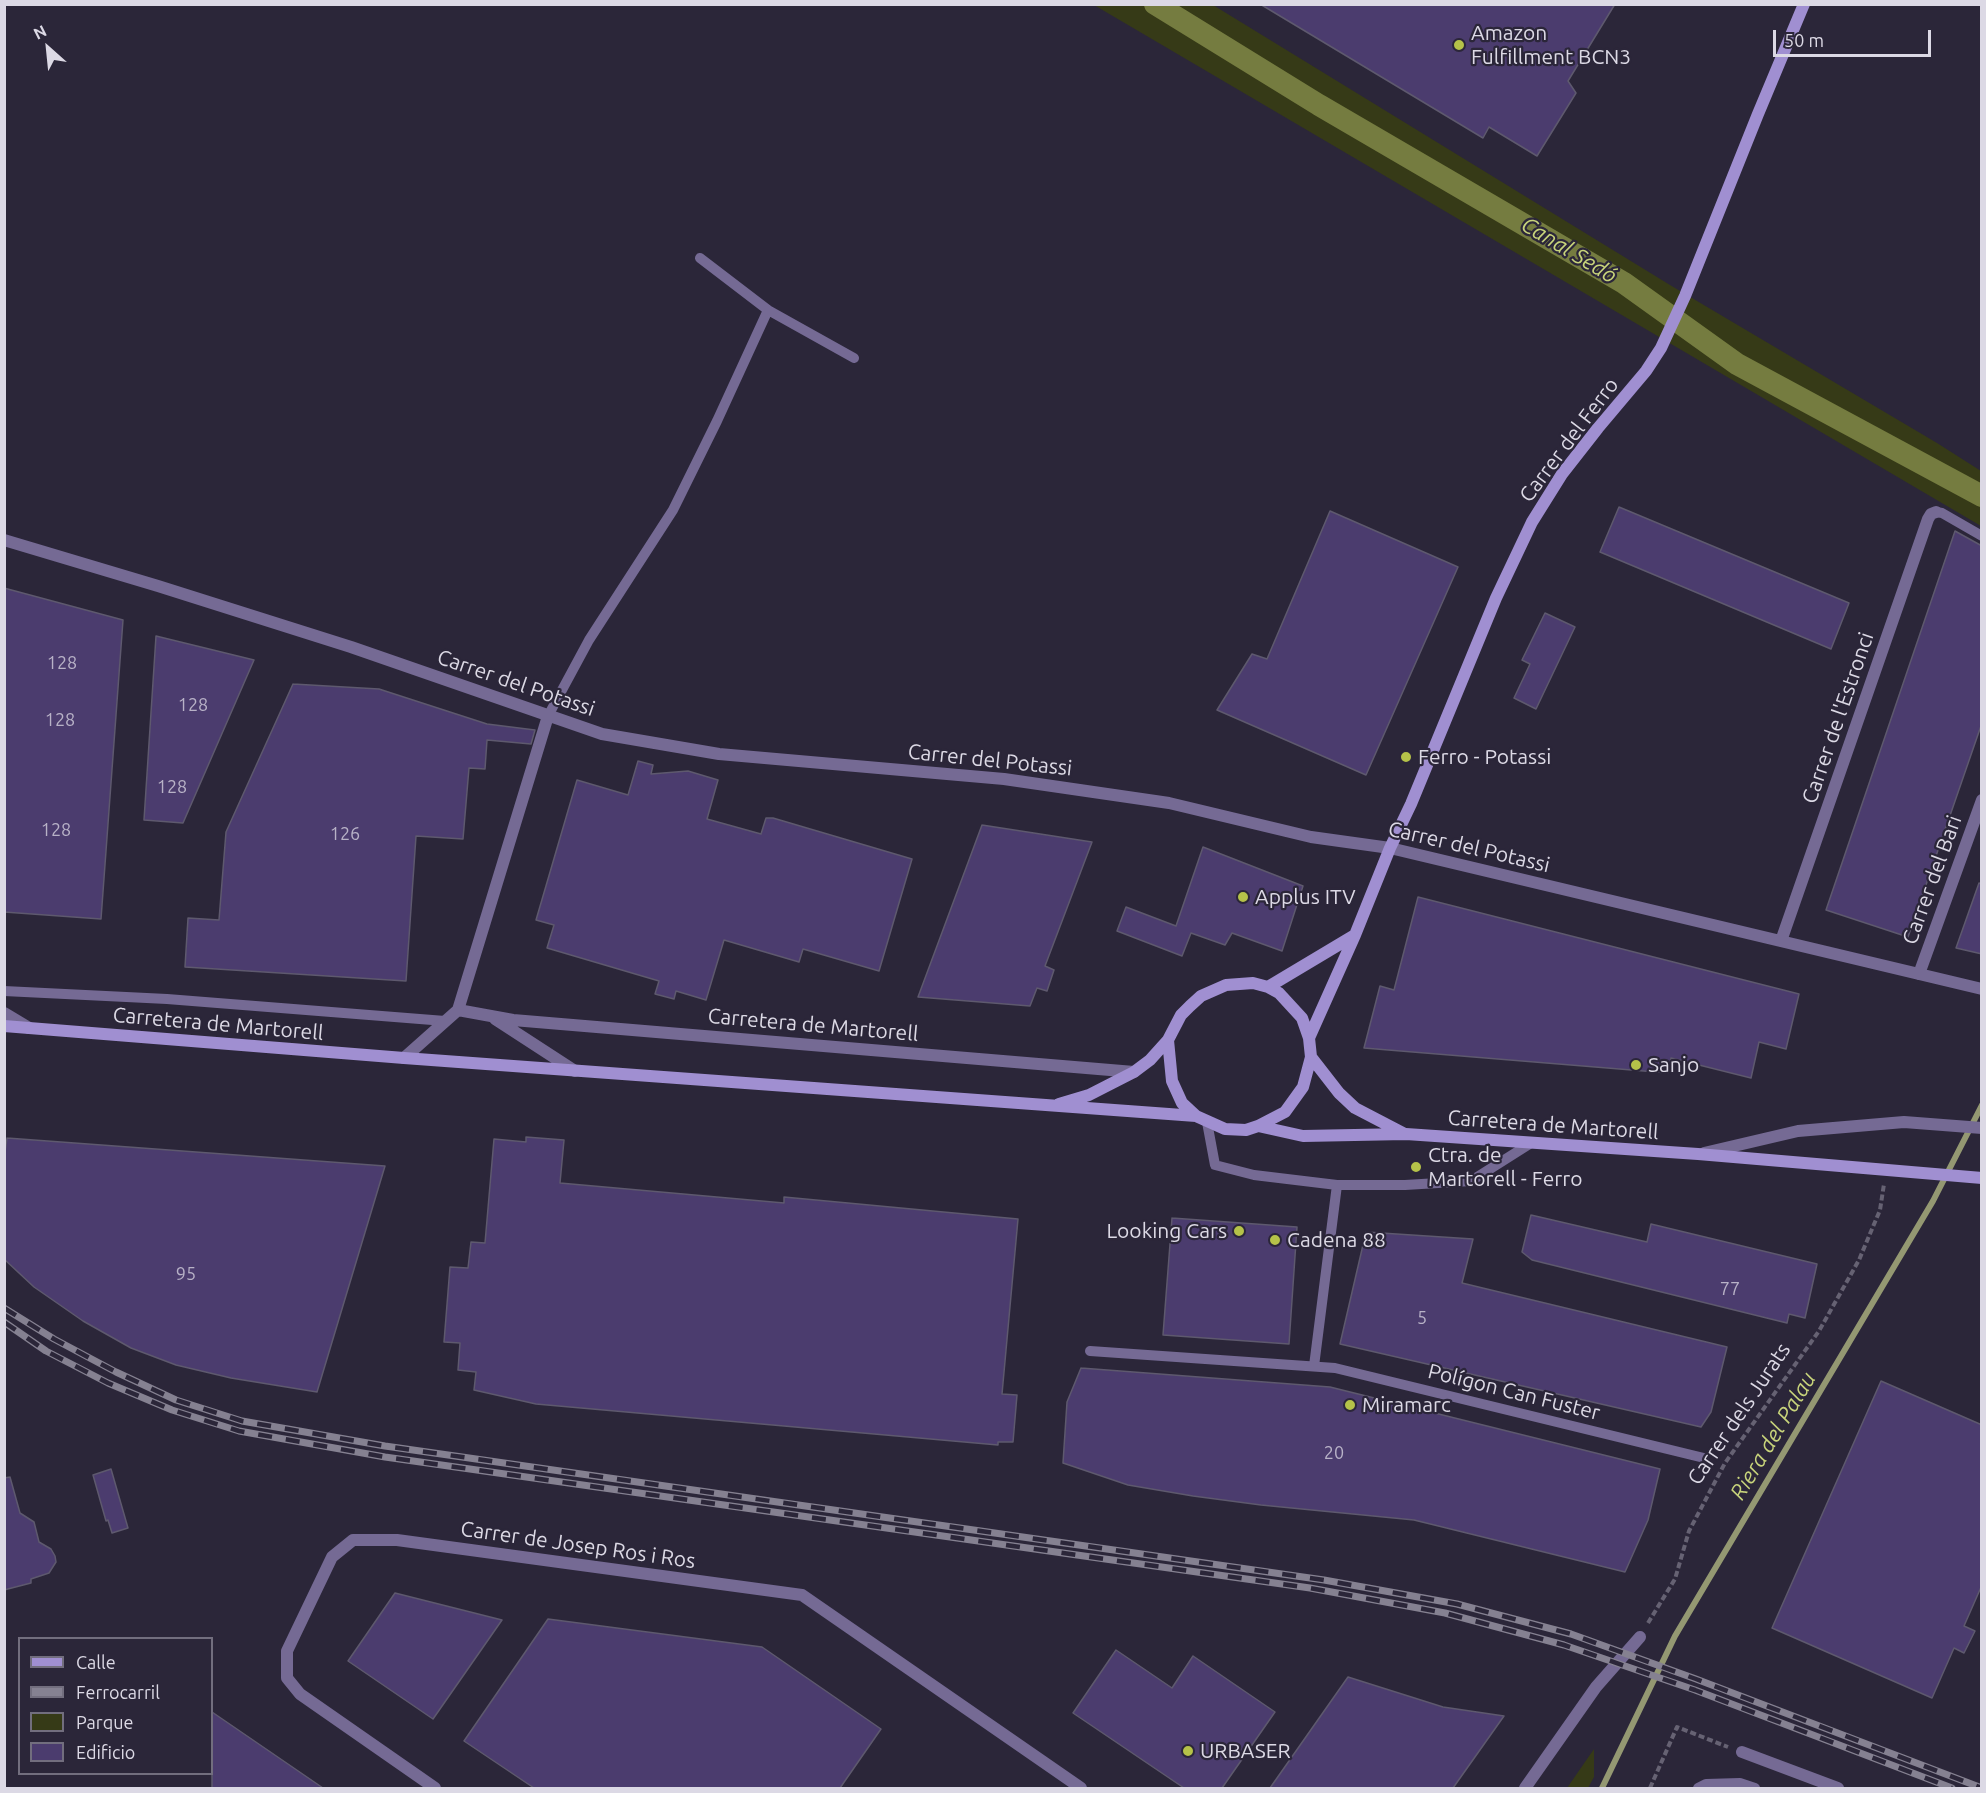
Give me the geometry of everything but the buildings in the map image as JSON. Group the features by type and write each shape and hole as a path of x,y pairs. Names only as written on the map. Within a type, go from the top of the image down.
{"main road":[{"name":"Carrer del Ferro","path":"1309,1038 1411,804 1496,598 1532,522 1562,474 1646,371 1661,348 1685,296 1804,4"},
{"path":"1268,987 1355,935"},
{"name":"Carretera de Martorell","path":"4,1026 1052,1106 1202,1119 1224,1129 1246,1130 1285,1112 1295,1099 1303,1086 1311,1057 1309,1038 1302,1018 1279,993 1253,983 1240,983 1201,996 1181,1015 1168,1040 1150,1060 1134,1072 1089,1095 1052,1106"},
{"path":"1168,1040 1172,1080 1182,1103 1202,1119"},
{"name":"Carretera de Martorell","path":"1311,1057 1339,1093 1355,1108 1406,1134"},
{"name":"Carretera de Martorell","path":"1258,1126 1303,1136 1406,1134 1698,1154 1982,1178"}],"street":[{"name":"Carrer de l'Estronci","path":"1781,941 1928,519 1936,512"},
{"name":"Carrer del Potassi","path":"4,540 158,585 351,647 602,734 719,754 993,778 1169,803 1311,837 1390,848 1982,988"},
{"path":"404,1058 458,1010 548,716"},
{"name":"Carrer del Bari","path":"1919,974 1982,800"},
{"name":"Carretera de Martorell","path":"458,1010 513,1020 1134,1072"},
{"name":"Carretera de Martorell","path":"4,1012 29,1028"},
{"name":"Carretera de Martorell","path":"489,1015 575,1071"},
{"name":"Carretera de Martorell","path":"1698,1154 1798,1131 1904,1122 1982,1128"},
{"name":"Carrer de Josep Ros i Ros","path":"435,1788 300,1694 287,1678 287,1652 327,1567 332,1557 353,1540 397,1540 802,1595 1081,1788"},
{"path":"1525,1788 1596,1687 1640,1637"},
{"path":"1742,1752 1838,1788"}],"lane":[{"path":"700,258 768,310 854,358"},
{"path":"548,716 589,640 673,510 768,310"},
{"path":"1936,512 1942,513 1982,536"},
{"path":"4,991 167,999 446,1021"},
{"path":"1202,1119 1215,1165 1254,1175 1336,1185 1405,1185 1471,1181 1531,1143"},
{"path":"1314,1366 1336,1185"},
{"name":"Polígon Can Fuster","path":"1090,1352 1335,1368 1704,1458"},
{"path":"1698,1788 1706,1784 1740,1783 1755,1788"}],"path":[{"name":"Carrer dels Jurats","path":"1640,1637 1675,1580 1689,1530 1725,1463 1819,1330 1860,1260 1880,1210 1887,1170"},
{"path":"1650,1788 1677,1727 1742,1752"}],"green space":[{"path":"1094,5 1213,5 1670,285 1981,471 1981,526"},
{"path":"1594,1749 1594,1777 1588,1788 1567,1788"}],"waterway":[{"name":"Canal Sedó","path":"1155,4 1319,105 1624,283 1737,364 1982,496"},
{"name":"Riera del Palau","path":"1602,1788 1675,1636 1933,1201 1982,1105"}],"railway":[{"path":"4,1308 54,1339 116,1372 176,1400 242,1421 385,1446 1324,1580 1457,1604 1571,1634 1982,1788"},
{"path":"4,1322 46,1351 108,1383 172,1410 239,1431 385,1457 1310,1588 1445,1613 1564,1645 1695,1690 1952,1788"}],"place":[{"name":"Amazon Fulfillment BCN3","path":"1459,45"},
{"name":"Ferro - Potassi","path":"1406,757"},
{"name":"Applus ITV","path":"1243,897"},
{"name":"Sanjo","path":"1636,1065"},
{"name":"Ctra. de Martorell - Ferro","path":"1416,1167"},
{"name":"Looking Cars","path":"1239,1231"},
{"name":"Cadena 88","path":"1275,1240"},
{"name":"Miramarc","path":"1350,1405"},
{"name":"URBASER","path":"1188,1751"}]}
